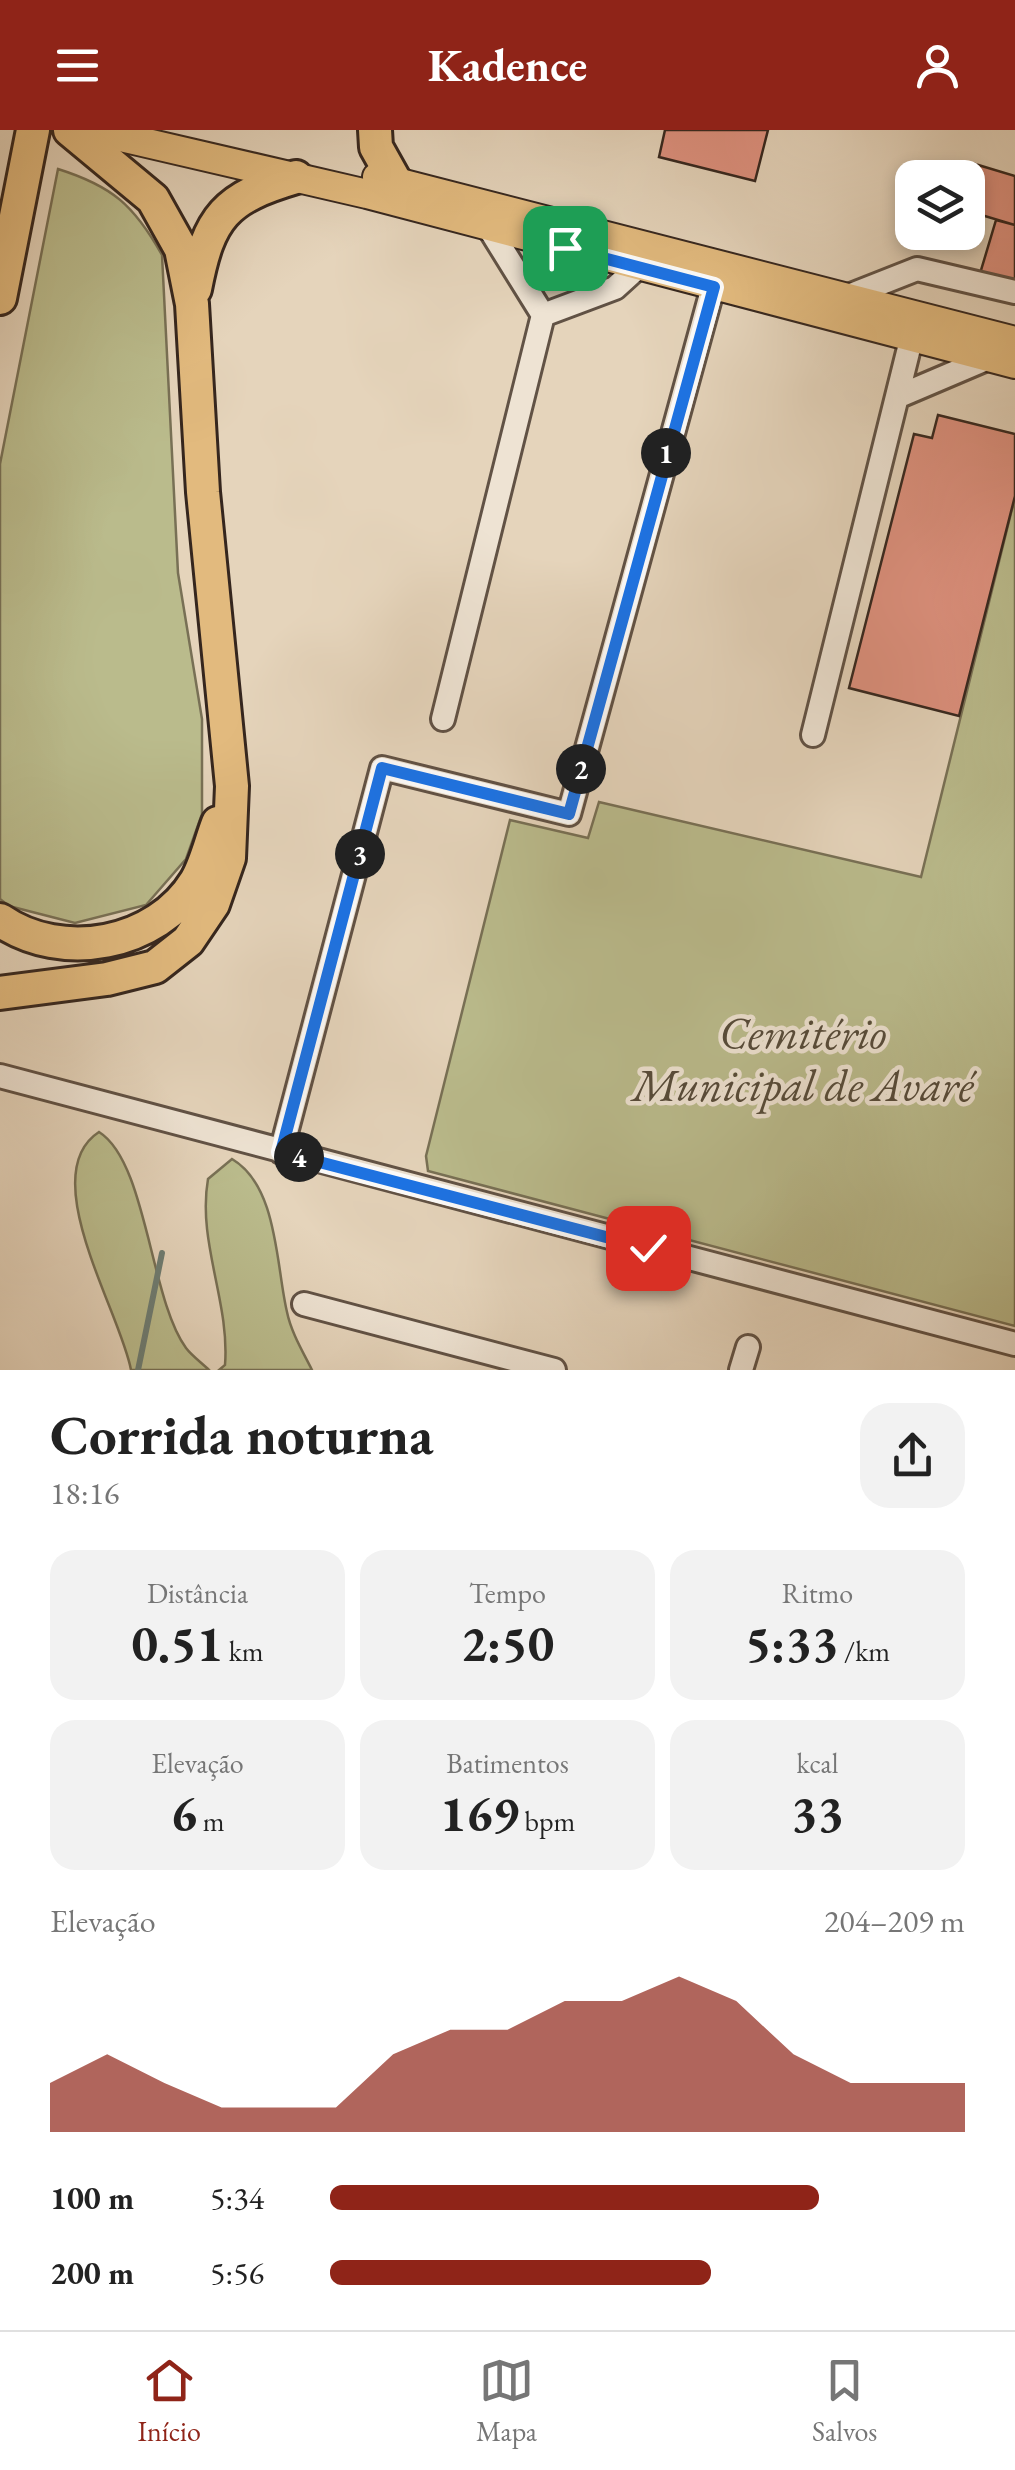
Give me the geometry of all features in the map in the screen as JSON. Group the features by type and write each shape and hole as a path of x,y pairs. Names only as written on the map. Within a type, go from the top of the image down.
{"highway":[{"path":"0,298 32,130"},
{"path":"0,993 106,979 156,967 188,942 213,904 229,858 232,786 202,474 192,304 181,250 153,199 70,130"},
{"path":"374,130 376,147 395,181"},
{"path":"192,304 202,253 221,214 250,190 296,177"},
{"path":"0,920 12,928 70,944 117,940 158,924 196,881 232,786"}],"main road":[{"path":"91,130 296,177 489,228 846,297 1015,340"},
{"path":"165,130 395,181 648,258 714,287 1003,360"}],"street":[{"path":"443,720 543,315 489,228"},
{"path":"543,315 615,288 648,258"},
{"path":"846,297 918,269 1015,292"},
{"path":"281,1152 382,768 569,814 714,287"},
{"path":"814,735 912,336"},
{"path":"896,397 1003,360"},
{"path":"0,1076 1015,1344"},
{"path":"304,1304 496,1363 554,1370"},
{"path":"741,1370 748,1347"}],"green space":[{"path":"58,169 107,190 120,200 142,223 162,255 178,573 202,719 202,814 186,859 146,905 75,923 9,906 0,899 0,464"},
{"name":"Cemitério Municipal de Avaré","path":"1015,497 1015,1326 428,1171 426,1156 510,820 588,838 599,802 921,877"},
{"path":"99,1132 115,1148 128,1172 174,1326 186,1348 209,1370 131,1370 78,1211 75,1179 81,1152"},
{"path":"232,1159 247,1171 267,1207 289,1319 312,1370 219,1370 225,1365 225,1342 206,1202 208,1179"}],"building":[{"path":"665,130 768,130 755,181 659,157"},
{"path":"985,167 1015,176 1015,225 985,216"},
{"path":"996,220 1015,225 1015,287 979,277"},
{"path":"938,415 1015,434 1015,496 959,716 849,688 914,434 932,438"}],"waterway":[{"path":"138,1370 162,1253"}],"route":[{"path":"565,248 714,287 704,310 569,814 382,768 281,1152 648,1248"}]}
